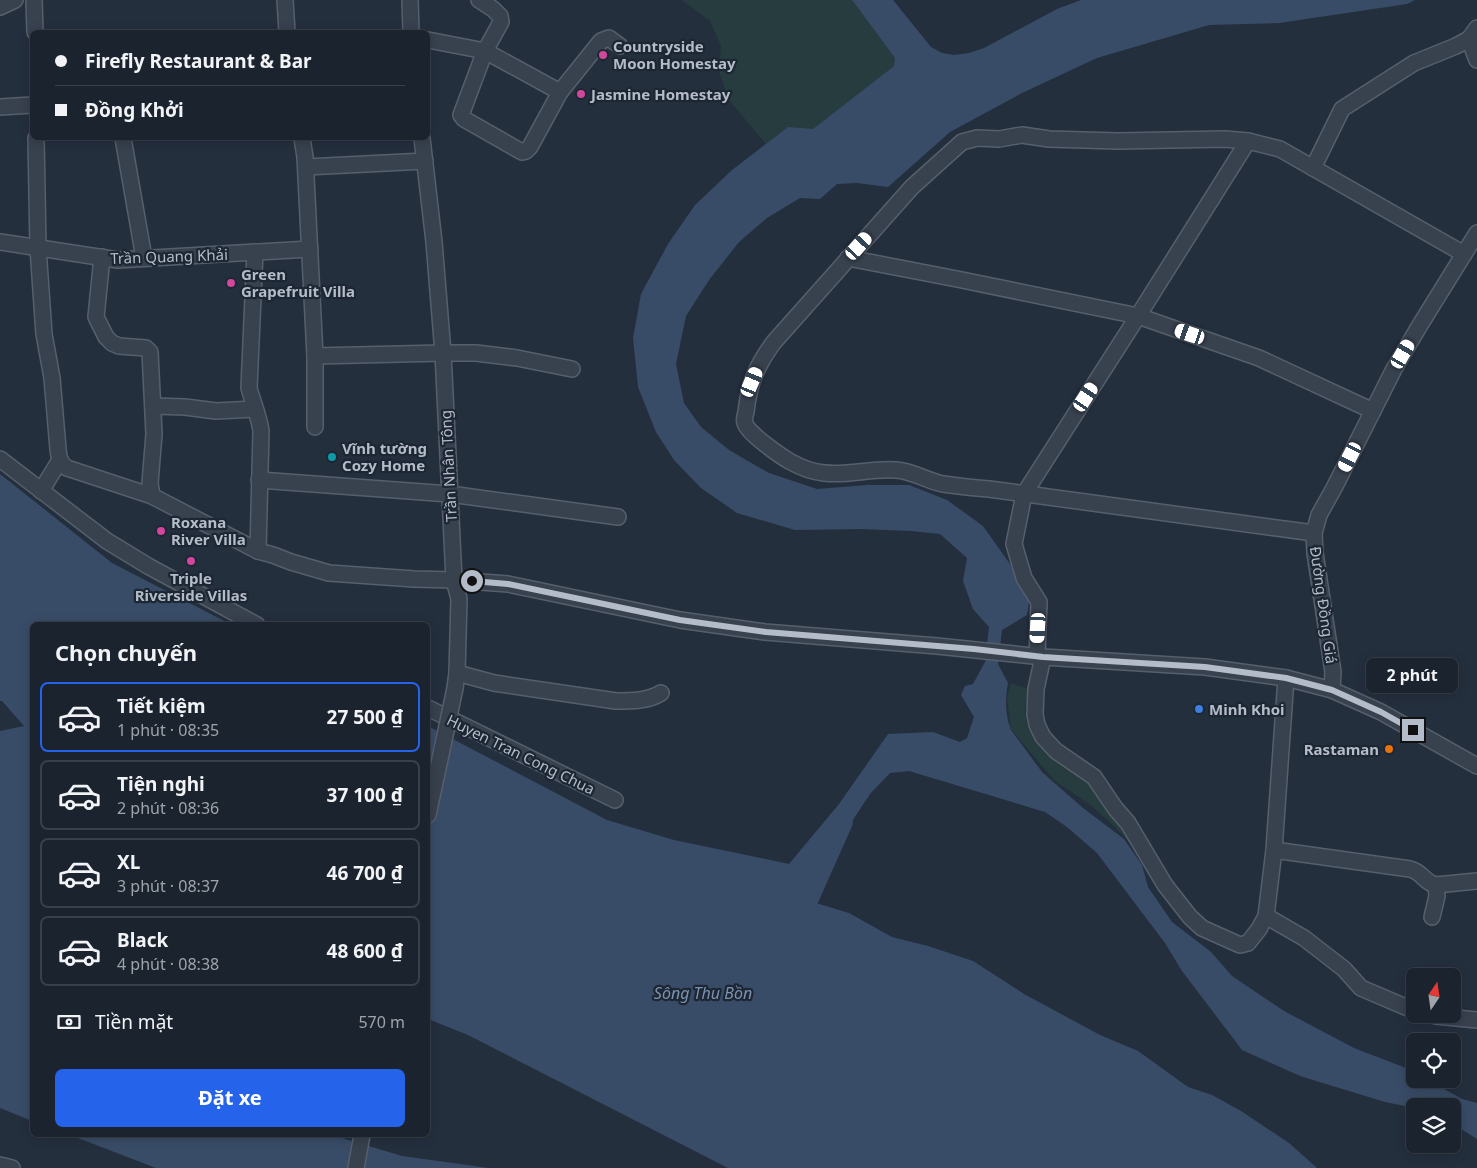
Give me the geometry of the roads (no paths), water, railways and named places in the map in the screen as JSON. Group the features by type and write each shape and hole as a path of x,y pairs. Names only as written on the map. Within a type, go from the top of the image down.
{"street":[{"path":"0,7 15,0"},
{"path":"34,0 35,30"},
{"path":"286,0 287,30"},
{"path":"410,0 411,30"},
{"path":"478,0 493,9 500,16 501,22 485,51 474,77 462,115 464,119 522,152 530,147 560,92 601,41 609,38 620,46"},
{"path":"1313,168 1342,109 1414,63 1456,46 1473,33 1477,60"},
{"path":"430,40 485,51 560,92"},
{"path":"0,107 30,105"},
{"path":"1314,533 942,484 919,475 898,470 871,470 844,474 822,473 792,463 748,429 745,423 746,404 760,361 774,342 912,187 962,142 977,138 999,139 1022,135 1049,139 1225,139 1248,141 1280,149 1464,254"},
{"path":"36,140 38,248 44,334 52,378 60,460 62,464 67,468 152,496 258,551 329,573 508,584 680,620 766,632 1040,656 1205,667 1286,678 1332,690 1381,712 1477,766"},
{"path":"123,140 144,258"},
{"path":"302,140 306,167 315,356 315,427"},
{"name":"Trần Nhân Tông","path":"422,140 426,161 443,353 454,580 460,599 456,680 430,805"},
{"path":"1248,141 1024,494 1014,544 1024,578 1039,602 1040,656 1035,714 1037,725 1043,737 1056,751 1094,777 1115,808 1128,823 1165,885 1190,918 1202,928 1240,945 1248,943 1266,916 1274,850 1286,678"},
{"path":"306,167 426,161"},
{"name":"Đường Đồng Giá","path":"1332,690 1333,672 1315,553 1314,533 1319,515 1415,332 1477,233"},
{"name":"Trần Quang Khải","path":"0,242 118,260 310,249"},
{"path":"255,252 249,388 260,419 261,431 258,551"},
{"path":"102,258 96,317 106,337 112,343 119,346 148,349 154,434 150,483 152,496"},
{"path":"848,258 1138,316 1259,358 1373,411"},
{"path":"315,356 476,353 516,358 572,369"},
{"path":"153,406 185,407 216,411 255,409"},
{"path":"0,460 107,541 148,566 251,622"},
{"path":"41,490 60,460"},
{"path":"259,480 450,494 618,517"},
{"path":"456,680 494,682 616,701 636,701 661,693"},
{"name":"Huyen Tran Cong Chua","path":"430,709 615,800"},
{"path":"1274,850 1410,869 1418,871 1430,884 1436,885 1477,881"},
{"path":"1432,917 1436,885"},
{"path":"1266,916 1304,938 1344,969 1361,988 1406,1007"},
{"path":"1461,1018 1477,1020"},
{"path":"356,1168 362,1137"},
{"path":"0,1165 12,1168"}],"water":[{"name":"Sông Thu Bồn","path":"852,0 893,0 931,47 942,53 954,55 984,48 1057,9 1081,0 1415,0 1407,4 1279,23 1209,25 1097,58 1022,93 950,132 888,187 857,183 837,184 820,199 800,198 767,218 739,242 709,280 686,316 676,364 684,403 701,427 729,450 769,473 817,489 867,485 909,485 947,500 983,526 1010,564 1019,585 1030,594 1027,615 1002,630 998,664 1008,683 1006,707 1011,730 1042,772 1083,808 1124,839 1142,865 1148,887 1172,922 1211,952 1232,976 1284,1011 1354,1048 1406,1068 1406,1088 1442,1088 1460,1098 1406,1098 1406,1106 1385,1102 1300,1076 1242,1050 1097,853 1067,827 1045,812 909,771 890,773 870,794 841,838 813,866 809,880 816,903 849,913 892,937 928,946 973,961 1024,994 1100,1035 1138,1051 1188,1087 1212,1095 1241,1111 1289,1143 1317,1168 728,1168 468,1035 430,1020 430,727 607,820 674,840 789,864 839,804 888,734 933,732 960,742 967,738 974,717 961,695 965,686 973,684 985,662 989,627 973,609 963,581 967,558 940,534 862,529 795,530 737,513 701,488 674,460 656,432 638,387 633,338 641,294 668,244 695,205 732,170 788,127 813,129 894,66 895,58"},
{"path":"0,474 112,563 226,622 30,622 30,1120 0,1108 0,731 24,726 0,701"},
{"name":"Sông Thu Bồn","path":"1461,1098 1477,1103 1477,1139 1461,1129"},
{"path":"75,1137 339,1137 402,1156 489,1168 156,1168"}],"waterway":[{"path":"802,914 843,822"}],"place":[{"name":"Countryside Moon Homestay","path":"603,55"},
{"name":"Jasmine Homestay","path":"581,94"},
{"name":"Green Grapefruit Villa","path":"231,283"},
{"name":"Vĩnh tường Cozy Home","path":"332,457"},
{"name":"Roxana River Villa","path":"161,531"},
{"name":"Triple Riverside Villas","path":"191,561"},
{"name":"Minh Khoi","path":"1199,709"},
{"name":"Rastaman","path":"1389,749"}]}
